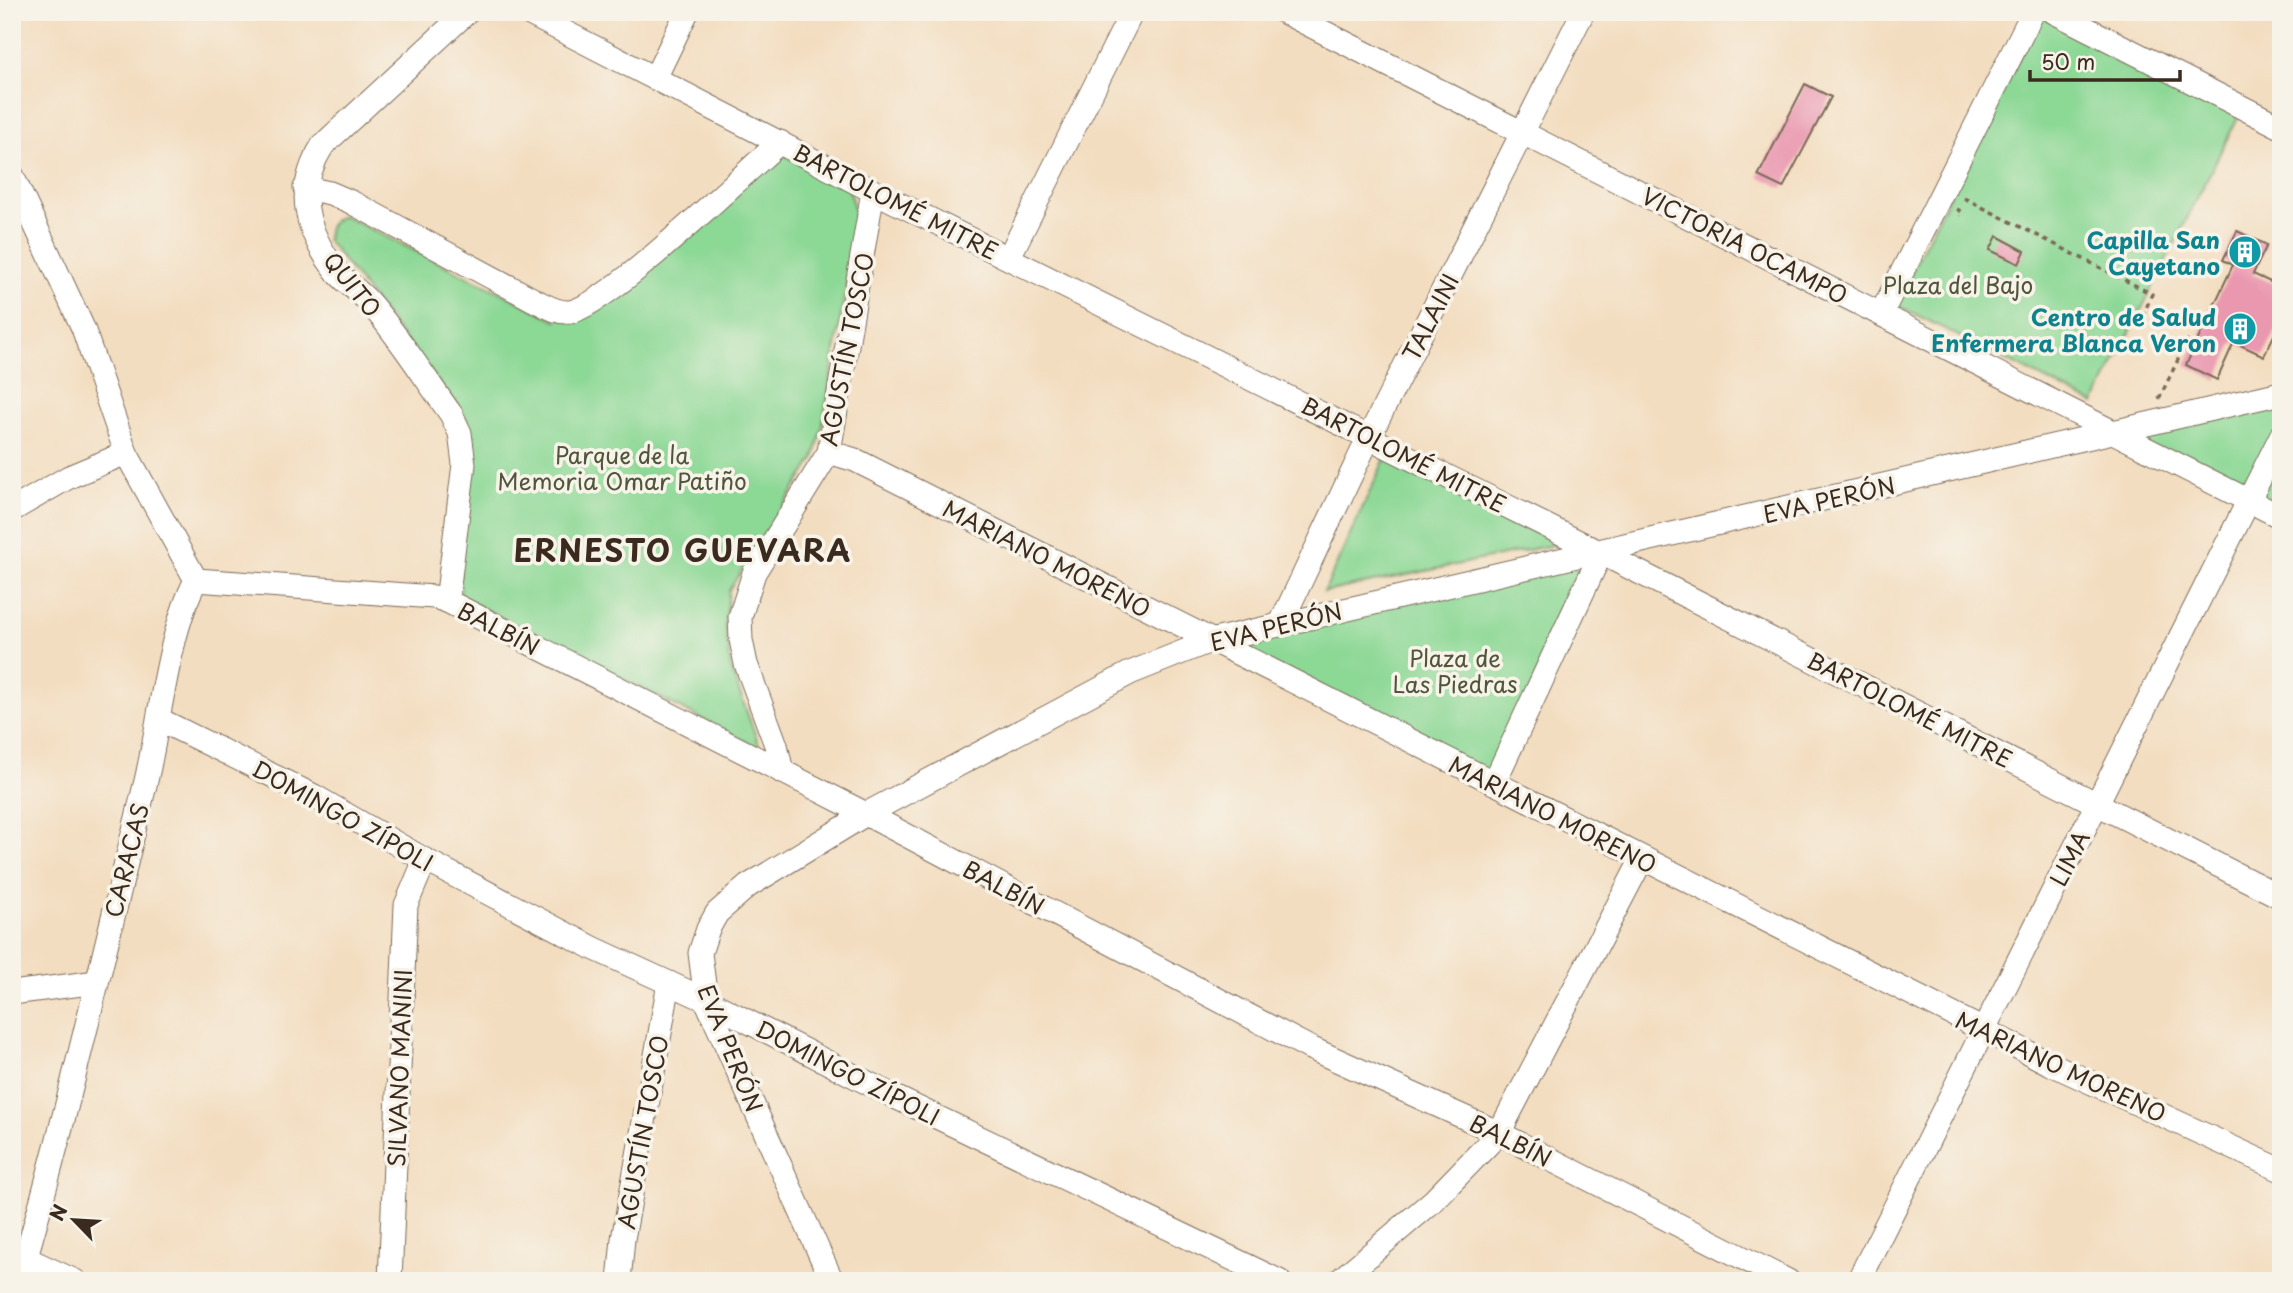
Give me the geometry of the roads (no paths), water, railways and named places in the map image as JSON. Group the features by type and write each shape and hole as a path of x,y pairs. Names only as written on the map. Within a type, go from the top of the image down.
{"street":[{"path":"467,12 337,129 310,165 305,188 330,193 351,202 534,300 566,312 577,310 616,287 780,142"},
{"name":"BARTOLOMÉ MITRE","path":"526,12 656,76 873,191 1370,437 2281,897"},
{"path":"656,76 687,12"},
{"path":"1009,257 1132,12"},
{"name":"VICTORIA OCAMPO","path":"1283,12 2281,517"},
{"name":"TALAINI","path":"1281,623 1370,437 1584,12"},
{"path":"1881,314 2033,12"},
{"path":"2054,12 2281,127"},
{"path":"12,175 83,328 126,453 196,580"},
{"name":"QUITO","path":"305,188 307,214 329,260 368,301 451,414 460,433 464,464 447,601"},
{"name":"AGUSTÍN TOSCO","path":"782,772 776,745 746,664 740,617 754,573 829,452 873,191"},
{"name":"EVA PERÓN","path":"832,1281 706,1000 700,953 716,912 748,886 866,814 1130,673 1210,641 1601,553 2281,393"},
{"name":"LIMA","path":"1858,1281 2281,436"},
{"name":"MARIANO MORENO","path":"829,452 855,460 1982,1029 2281,1170"},
{"path":"12,510 69,477 126,453"},
{"path":"1494,783 1601,553"},
{"name":"BALBÍN","path":"196,580 434,597 447,601 866,814 1308,1047 1499,1133 1788,1281"},
{"name":"CARACAS","path":"19,1281 97,982 160,720 173,648 196,580"},
{"name":"DOMINGO ZÍPOLI","path":"160,720 314,796 425,860 593,948 706,1000 897,1098 1279,1281"},
{"path":"1339,1281 1434,1200 1499,1133 1642,859"},
{"name":"SILVANO MANINI","path":"390,1281 406,905 425,860"},
{"path":"12,993 97,982"},
{"name":"AGUSTÍN TOSCO","path":"619,1281 623,1238 669,983"},
{"path":"25,1258 75,1281"}],"place":[{"name":"Capilla San Cayetano","path":"2245,252"},
{"name":"Centro de Salud Enfermera Blanca Veron","path":"2240,329"}],"district":[{"name":"ERNESTO GUEVARA","path":"683,549"}],"park label":[{"name":"Plaza del Bajo","path":"1958,284"},
{"name":"Parque de la Memoria Omar Patiño","path":"622,467"},
{"name":"Plaza de Las Piedras","path":"1455,670"}]}
